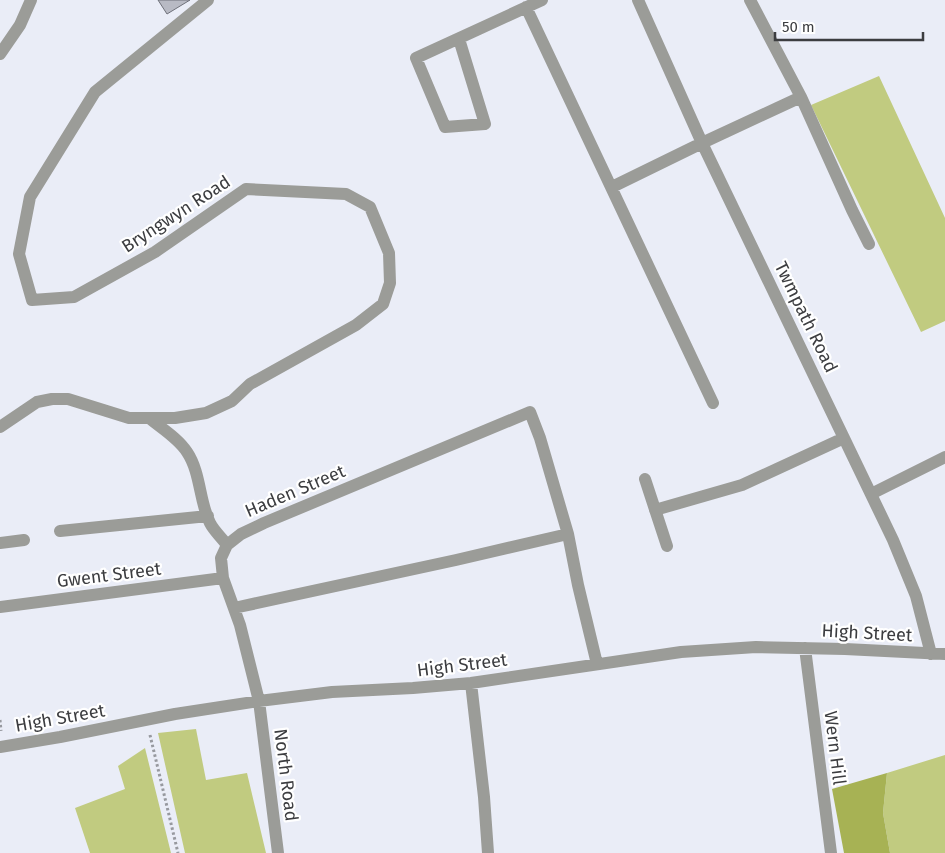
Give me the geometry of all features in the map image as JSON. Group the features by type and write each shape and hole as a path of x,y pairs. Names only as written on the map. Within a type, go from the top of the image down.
{"street":[{"path":"0,54 20,24 31,0"},
{"name":"Bryngwyn Road","path":"0,427 37,402 52,399 68,399 129,418 175,418 206,413 232,401 250,384 356,325 383,304 390,283 389,253 370,206 346,194 246,189 155,252 74,297 32,300 19,254 30,197 95,92 208,0"},
{"path":"459,38 485,124 445,127 416,58 459,38 526,7 542,0"},
{"name":"Twmpath Road","path":"638,0 702,143 894,540 916,596 931,654"},
{"path":"750,0 801,97 869,244"},
{"path":"526,7 713,403"},
{"path":"612,187 801,97"},
{"name":"Haden Street","path":"227,545 241,534 264,523 530,412 540,438 568,534"},
{"path":"149,418 173,437 187,452 198,480 211,524 227,545 221,558 223,578 240,625 259,701"},
{"path":"655,510 742,485 844,438"},
{"path":"871,494 945,457"},
{"path":"645,479 667,546"},
{"path":"60,531 208,516"},
{"path":"234,608 568,534 597,664"},
{"path":"0,543 24,540"},
{"name":"Gwent Street","path":"0,607 223,578"},
{"name":"High Street","path":"0,747 259,701 332,692 471,683 681,652 756,647 945,654"},
{"name":"Wern Hill","path":"805,648 831,853"},
{"path":"471,683 484,797 488,853"},
{"name":"North Road","path":"259,701 278,853"}],"path":[{"path":"146,720 178,853"}],"green space":[{"path":"879,76 945,218 945,321 921,332 811,105"},
{"path":"196,729 206,780 247,773 266,853 185,853 158,733"},
{"path":"145,748 171,853 90,853 75,808 125,789 118,766"},
{"path":"945,755 945,853 890,853 883,813 887,773"},
{"path":"887,773 883,813 890,853 844,853 832,789"}],"building":[{"path":"158,0 190,0 167,14"}]}
